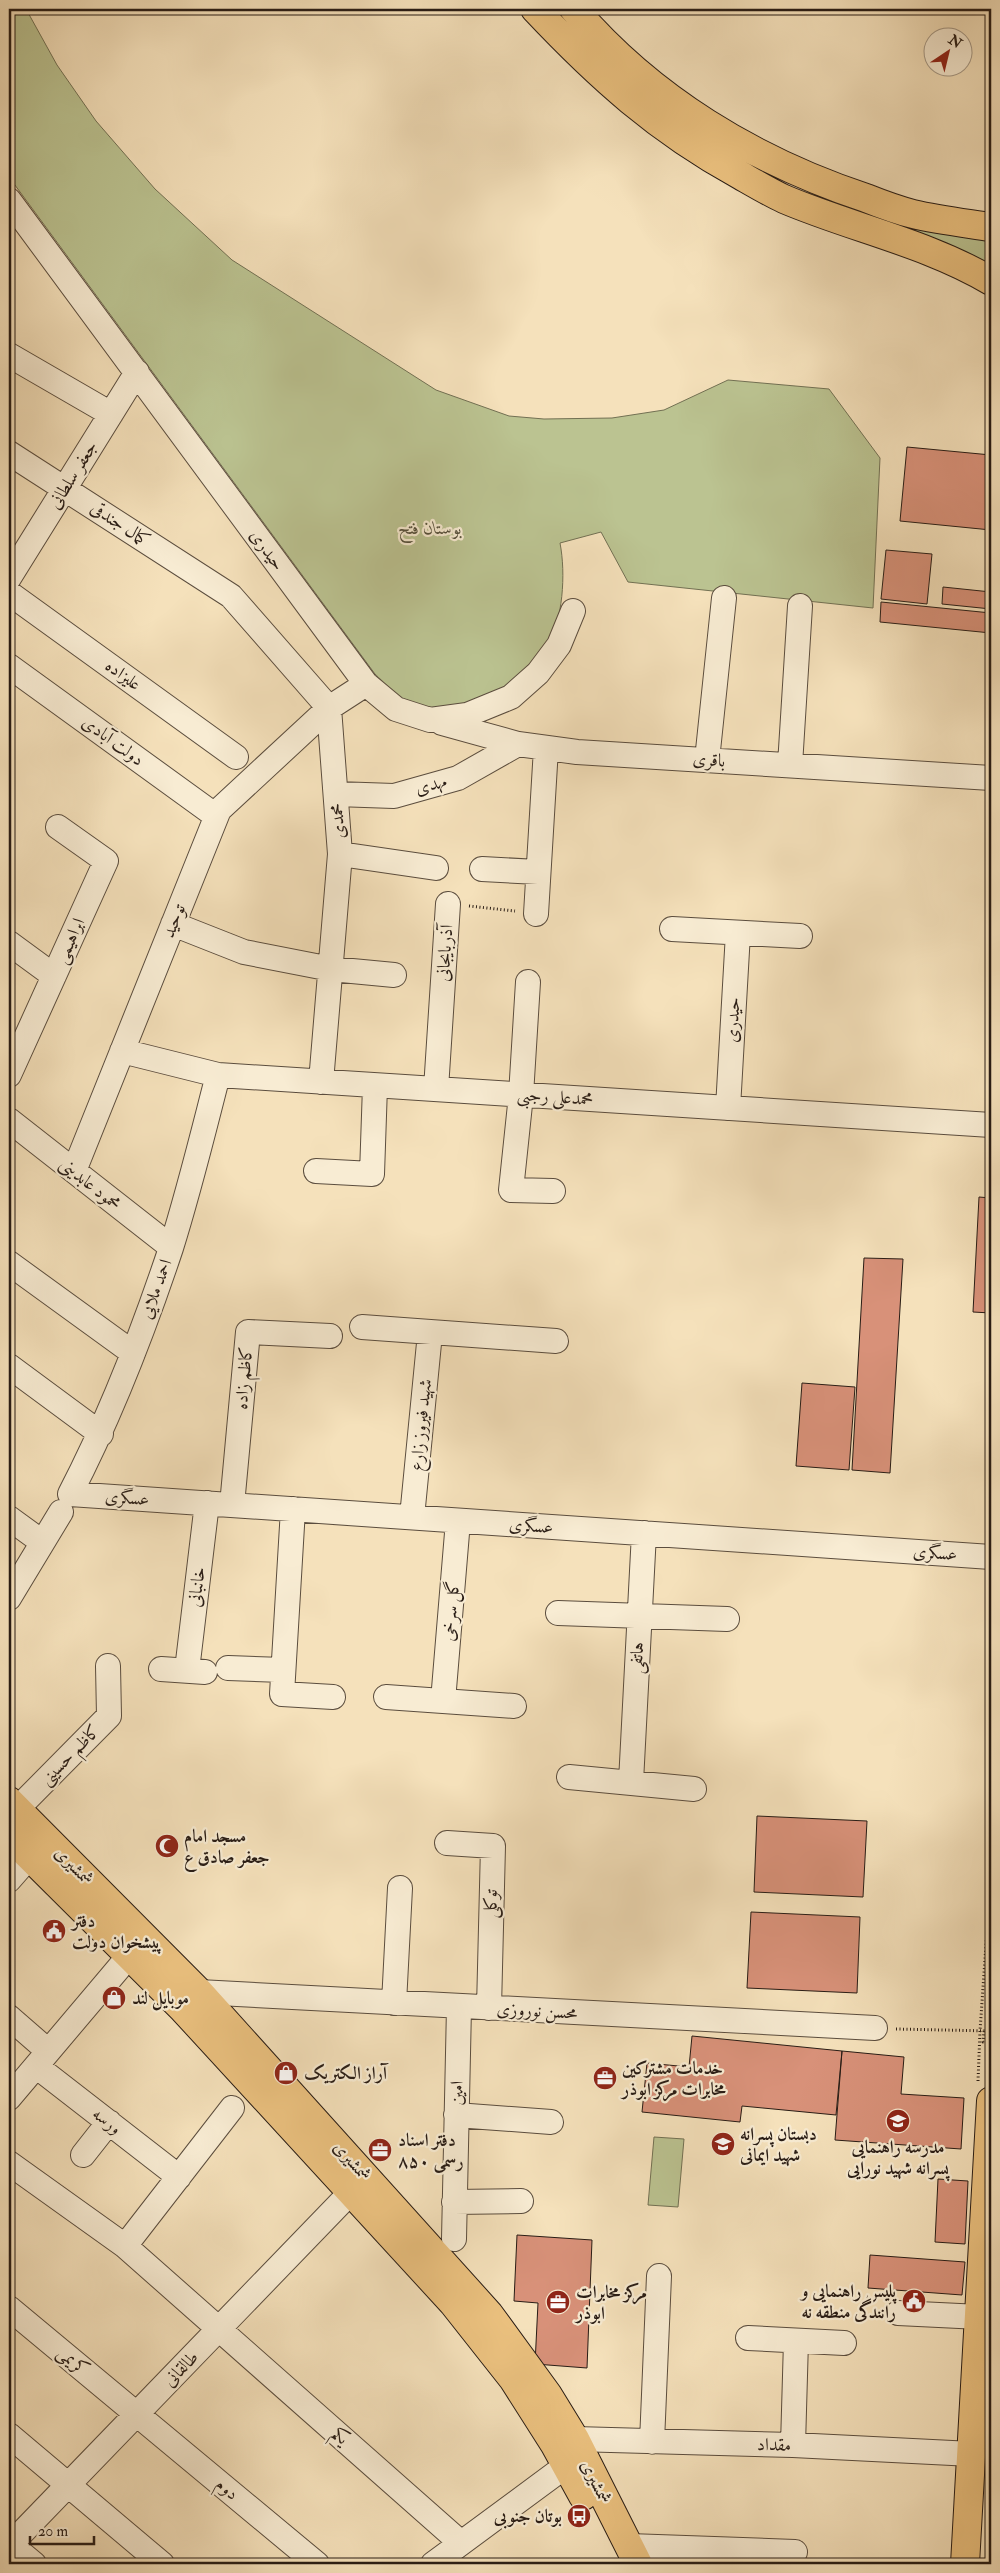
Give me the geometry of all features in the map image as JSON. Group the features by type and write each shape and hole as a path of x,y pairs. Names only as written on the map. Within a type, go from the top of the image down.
{"main road":[{"path":"535,9 574,50 628,100 674,136 782,198 962,264 991,281"},
{"path":"574,9 588,25 657,90 725,135 814,181 912,214 991,227"},
{"name":"شمشیری","path":"11,1809 38,1847 191,2000 360,2184 570,2451 624,2557"},
{"name":"شمشیری","path":"9,1836 38,1847"},
{"path":"965,2564 991,2101"}],"street":[{"name":"حیدری","path":"9,200 138,372 366,684 396,709 430,720 467,716 511,698 538,673 559,645 573,611"},
{"path":"9,355 111,414"},
{"name":"جعفر سلطانی","path":"9,578 138,372"},
{"name":"کمال جندقی","path":"9,453 231,596 329,708"},
{"name":"علیزاده","path":"9,593 236,757"},
{"path":"707,760 724,598"},
{"path":"790,765 800,606"},
{"name":"دولت آبادی","path":"9,666 216,816"},
{"name":"توحید","path":"74,1171 219,810 329,708 366,684"},
{"name":"محمدی","path":"321,1082 340,854 329,708"},
{"name":"باقری","path":"430,720 518,744 577,752 991,778"},
{"name":"مهدی","path":"336,794 394,796 458,778 518,744"},
{"path":"536,914 546,748"},
{"name":"ابراهیمی","path":"9,1075 106,861 58,827"},
{"path":"340,854 436,868"},
{"path":"482,869 538,872"},
{"name":"آذربایجانی","path":"436,1089 448,904"},
{"path":"173,924 244,952 330,969 394,975"},
{"path":"672,929 800,936"},
{"name":"حیدری","path":"728,1108 738,933"},
{"path":"9,943 54,976"},
{"path":"528,982 521,1095 511,1190 553,1191"},
{"name":"محمدعلی رجبی","path":"122,1051 218,1075 991,1125"},
{"name":"احمد ملایی","path":"9,1598 66,1503 101,1434 133,1354 171,1247 218,1075"},
{"path":"316,1171 372,1174 376,1086"},
{"name":"محمود عابدینی","path":"9,1120 171,1247"},
{"path":"9,1263 133,1354"},
{"path":"362,1327 556,1341"},
{"name":"کاظم زاده","path":"232,1505 248,1332 330,1336"},
{"name":"شهید فیروز زارع","path":"412,1517 430,1333"},
{"path":"9,1366 101,1434"},
{"name":"عسگری","path":"66,1503 207,1503 991,1557"},
{"name":"خانبانی","path":"207,1503 207,1670"},
{"path":"293,1509 282,1694 333,1697"},
{"path":"9,1518 42,1542"},
{"name":"گل سرخی","path":"444,1702 458,1521"},
{"name":"هاتفی","path":"631,1782 644,1533"},
{"path":"558,1613 727,1619"},
{"name":"کاظم حسینی","path":"11,1809 109,1716 108,1666"},
{"path":"161,1669 284,1670"},
{"path":"386,1697 514,1706"},
{"path":"569,1777 694,1789"},
{"name":"توکلی","path":"447,1843 493,1846 489,2008"},
{"path":"9,1880 38,1847"},
{"path":"394,2003 400,1888"},
{"path":"12,2087 42,2059 137,1946"},
{"name":"محسن نوروزی","path":"191,2000 394,2003 875,2028"},
{"name":"امین","path":"454,2239 459,2007"},
{"name":"ورسه","path":"9,2017 42,2059 108,2122 179,2177"},
{"path":"125,2246 232,2108"},
{"path":"456,2115 551,2122"},
{"path":"83,2155 108,2122"},
{"name":"یکم","path":"9,2163 125,2246 461,2543"},
{"name":"طالقانی","path":"9,2544 360,2184"},
{"path":"454,2202 521,2201"},
{"path":"652,2442 659,2276"},
{"name":"کریمی","path":"9,2308 136,2414"},
{"path":"898,2313 980,2317"},
{"path":"748,2338 844,2343"},
{"path":"793,2445 796,2341"},
{"name":"دوم","path":"136,2414 317,2564"},
{"path":"9,2435 162,2564"},
{"name":"مقداد","path":"570,2451 652,2442 793,2445 972,2454"},
{"path":"433,2564 461,2543 570,2451"},
{"path":"9,2544 34,2564"},
{"path":"624,2557 795,2552"}],"path":[{"name":"آذربایجانی","path":"448,904 536,914"},
{"path":"875,2028 991,2031"},
{"path":"984,2031 983,2042 991,2042"}],"green space":[{"name":"بوستان فتح","path":"9,9 26,9 57,65 96,121 155,189 232,260 436,390 509,416 544,419 612,418 664,410 728,380 829,389 880,458 873,608 628,582 601,532 560,543 563,582 560,611 547,648 532,667 497,693 484,700 460,708 431,708 404,700 375,674 9,177"},
{"path":"870,220 991,241 991,271"},
{"path":"654,2137 684,2139 678,2207 648,2205"}],"building":[{"path":"907,447 991,455 991,530 900,521"},
{"path":"886,550 932,554 927,604 881,599"},
{"path":"943,587 991,592 991,609 942,604"},
{"path":"881,602 991,613 991,633 880,622"},
{"path":"979,1197 991,1198 991,1313 973,1312"},
{"path":"864,1258 903,1259 890,1473 852,1470"},
{"path":"802,1383 855,1387 849,1470 796,1466"},
{"path":"757,1816 867,1821 863,1897 754,1892"},
{"path":"751,1912 860,1917 857,1993 747,1988"},
{"path":"692,2036 842,2051 836,2115 742,2106 740,2122 642,2112 647,2063 689,2067"},
{"path":"842,2051 904,2057 901,2094 964,2098 961,2149 835,2140"},
{"path":"938,2179 968,2181 965,2244 935,2242"},
{"name":"مرکز مخابرات ابوذر","path":"517,2235 592,2240 587,2368 535,2364 538,2303 514,2301"},
{"path":"870,2255 965,2262 962,2295 868,2288"}],"place":[{"name":"مسجد امام جعفر صادق ع","path":"167,1846"},
{"name":"دفتر پیشخوان دولت","path":"54,1931"},
{"name":"موبایل لند","path":"114,1998"},
{"name":"آراز الکتریک","path":"286,2073"},
{"name":"خدمات مشترکین مخابرات مرکز ابوذر","path":"605,2078"},
{"name":"مدرسه راهنمایی پسرانه شهید نورایی","path":"898,2121"},
{"name":"دبستان پسرانه شهید ایمانی","path":"723,2144"},
{"name":"دفتر اسناد رسمی ۸۵۰","path":"380,2150"},
{"name":"پلیس راهنمایی و رانندگی منطقه نه","path":"914,2301"},
{"name":"مرکز مخابرات ابوذر","path":"558,2302"},
{"name":"بوتان جنوبی","path":"579,2516"}]}
